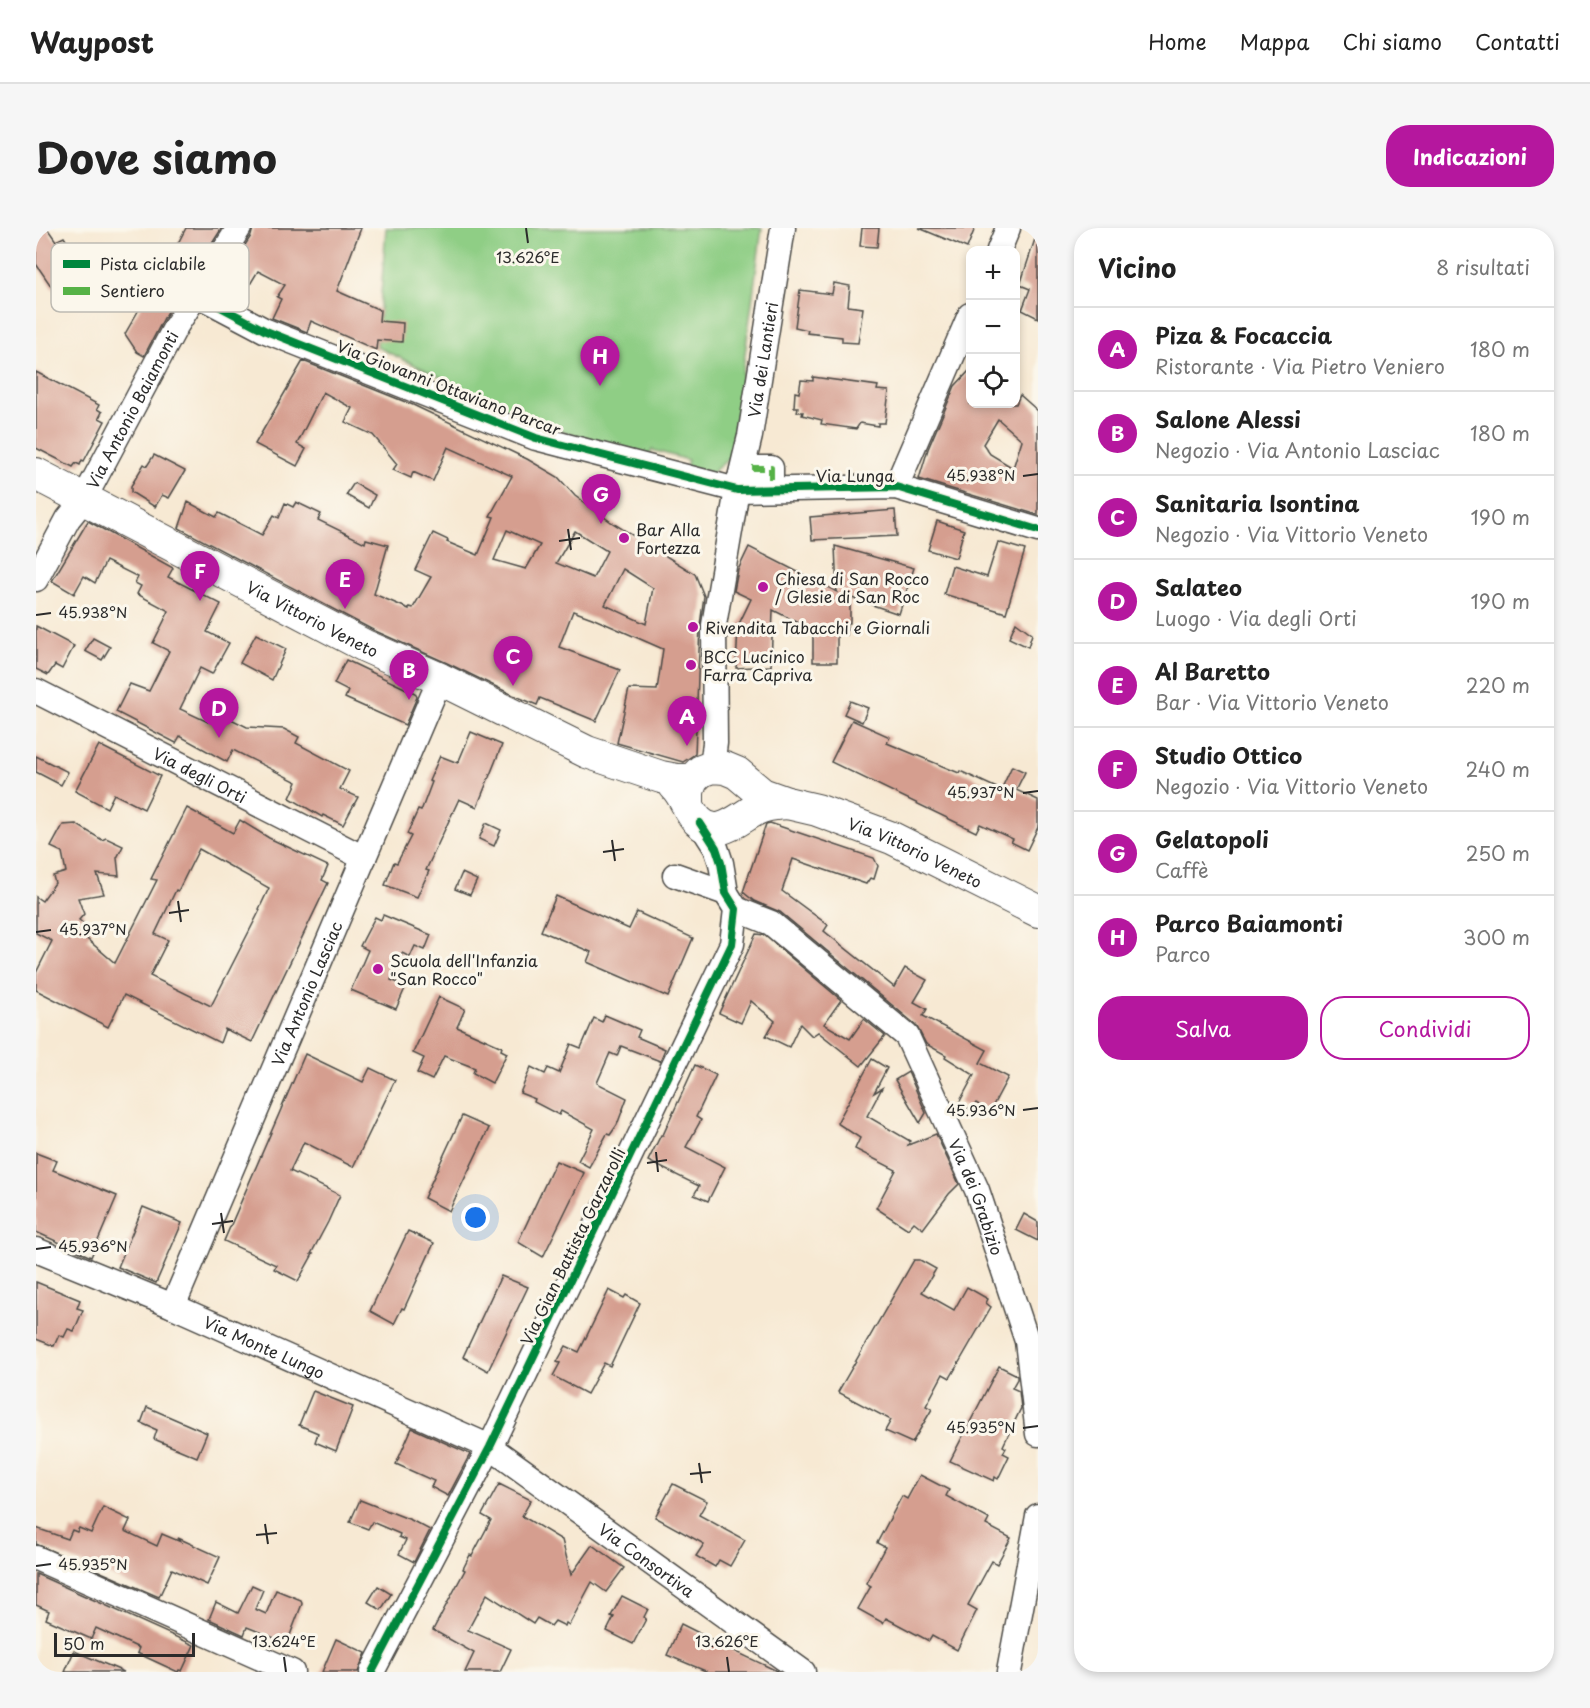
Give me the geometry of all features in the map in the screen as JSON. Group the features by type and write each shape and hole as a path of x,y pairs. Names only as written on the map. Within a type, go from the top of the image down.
{"main road":[{"name":"Via Vittorio Veneto","path":"36,474 366,646 440,679 587,752 661,777 677,780 711,780 817,810 892,838 1038,911"},
{"name":"Via Vittorio Veneto","path":"711,780 711,828 724,828 762,806 787,803"},
{"path":"711,780 750,793 748,804 739,819"}],"street":[{"name":"Via Antonio Baiamonti","path":"229,243 239,228"},
{"name":"Via dei Lantieri","path":"711,780 714,625 737,490 750,436 783,228"},
{"path":"1001,246 1008,228"},
{"name":"Via Antonio Baiamonti","path":"36,579 68,519 84,499 185,312"},
{"name":"Via Giovanni Ottaviano Parcar","path":"230,312 266,331 536,438 737,490"},
{"path":"896,487 966,324"},
{"path":"752,468 771,468 771,482"},
{"name":"Via Lunga","path":"737,490 896,487 1038,530"},
{"name":"Via Antonio Lasciac","path":"173,1306 440,679"},
{"name":"Via degli Orti","path":"36,691 364,858"},
{"name":"Via Gian Battista Garzarolli","path":"372,1672 490,1447 732,944 731,901 721,863 712,841 711,780"},
{"name":"Via Gian Battista Garzarolli","path":"721,863 726,841 739,819"},
{"name":"Via dei Grabizio","path":"675,875 771,923 907,1036 977,1190 1028,1341 1038,1434"},
{"name":"Via Monte Lungo","path":"36,1250 173,1306 490,1447"},
{"name":"Via Consortiva","path":"490,1447 803,1672"},
{"path":"1010,1672 1038,1516"},
{"path":"36,1558 292,1672"}],"green space":[{"path":"386,228 762,228 731,457 710,474 686,467 688,460 652,450 649,456 541,425 377,347"}],"building":[{"path":"36,228 47,228 56,241 64,237 68,243 51,243 51,286 36,264"},
{"path":"186,228 222,228 212,243 178,243"},
{"path":"253,228 361,228 337,291 380,310 379,321 403,323 402,342 377,340 376,350 311,321 307,332 272,318 281,299 277,297 285,285 258,271 249,286 249,243 246,243"},
{"path":"862,228 879,228 877,247 860,246"},
{"path":"919,228 975,228 966,248"},
{"path":"1035,239 1038,239 1038,318 1022,310 1030,289 1020,285"},
{"path":"834,283 850,286 848,306 863,308 858,343 842,342 842,337 807,333 808,330 795,327 800,290 832,294"},
{"path":"138,312 168,312 144,356 137,352 125,334"},
{"path":"303,361 413,405 527,459 558,477 575,496 611,522 695,574 704,596 700,625 695,754 683,762 617,743 629,689 657,690 663,649 573,611 559,647 620,670 596,721 540,698 537,705 513,695 373,630 179,528 188,502 216,517 219,513 262,535 274,515 279,518 285,503 293,507 296,502 321,514 318,520 365,543 366,539 388,545 374,594 409,609 409,607 413,608 431,577 415,570 433,533 448,540 447,542 478,555 494,517 490,516 512,476 448,447 433,481 413,472 411,478 393,470 397,464 373,435 345,422 352,408 323,392 297,444 306,449 297,466 255,444","holes":["507,530 540,545 526,569 494,560","575,531 607,551 593,578 556,563","623,569 653,588 646,624 605,605"]},
{"path":"36,372 99,405 97,409 102,412 99,418 105,421 80,465 76,463 73,467 36,448"},
{"path":"966,374 966,408 1020,408 1020,395 1038,411 1038,515 919,479 928,449 955,386","holes":["998,419 1022,440 1013,468 990,454 983,444"]},
{"path":"813,377 878,386 877,390 889,391 885,423 878,423 878,426 860,423 856,429 821,424 822,420 802,415 803,412 797,412 798,407 794,407 795,392 799,393 801,380 813,381"},
{"path":"154,455 185,471 169,498 162,495 155,507 131,492 131,486 144,464 147,466"},
{"path":"354,483 375,495 369,508 346,495"},
{"path":"895,510 897,536 812,540 810,517"},
{"path":"88,521 173,568 168,577 221,604 207,632 229,643 212,674 200,668 180,709 208,722 215,711 247,727 284,729 299,737 296,743 349,771 340,789 358,797 343,825 323,815 322,817 290,798 297,782 233,750 227,762 180,736 176,743 116,712 130,684 149,691 169,651 153,643 169,611 137,594 141,586 135,583 138,577 106,561 95,583 84,576 74,594 52,581"},
{"path":"937,521 964,530 956,558 928,550"},
{"path":"998,542 1025,550 1006,613 944,594 952,566 987,577"},
{"path":"835,546 914,568 899,614 846,596 850,598 850,623 847,623 847,635 837,635 837,662 813,662 813,630 773,610 771,666 736,668 738,626 751,599 734,591 738,570 749,547 837,592"},
{"path":"1016,622 1032,634 1028,647 1009,638"},
{"path":"36,626 74,646 62,669 55,665 48,675 36,669"},
{"path":"256,634 286,649 272,680 240,663"},
{"path":"93,638 110,647 102,660 85,651"},
{"path":"346,660 415,693 417,697 405,725 345,698 348,691 334,684"},
{"path":"850,701 868,708 862,722 844,714"},
{"path":"852,720 890,737 887,743 959,773 960,771 1001,790 1012,766 1025,772 1016,790 1038,800 1038,827 1027,850 1011,842 1013,839 980,824 976,832 831,762"},
{"path":"471,732 502,745 477,807 459,799 426,870 429,871 417,897 385,885 394,862 397,863 411,836 407,834 418,810 421,811 432,782 429,781 440,756 458,763"},
{"path":"99,745 160,776 144,809 114,794 107,808 75,791"},
{"path":"36,756 68,772 61,785 36,772"},
{"path":"187,808 233,833 240,820 269,838 328,866 322,880 328,883 252,1042 225,1029 220,1043 124,995 108,1027 36,990 36,973 52,941 36,933 36,897 42,901 55,883 53,876 66,872 62,852 51,847 63,825 76,824 102,840 106,838 123,846 117,858 119,876 97,874 104,894 78,898 84,914 79,920 92,930 87,939 115,963 157,880 151,879","holes":["199,849 269,888 211,1006 150,976 168,940 155,934"]},
{"path":"486,823 501,830 494,846 479,839"},
{"path":"770,823 874,858 878,866 874,879 870,878 866,884 793,859 782,891 828,925 824,931 894,987 905,968 927,980 914,1002 927,1009 923,1016 987,1050 980,1063 1008,1077 990,1111 976,1103 972,1110 959,1103 974,1075 926,1044 916,1025 780,912 754,901 743,892 766,824"},
{"path":"462,873 477,880 470,895 455,889"},
{"path":"556,896 629,929 637,912 693,938 668,997 587,962 591,952 541,931"},
{"name":"Scuola dell'Infanzia \"San Rocco\"","path":"383,915 431,935 425,950 415,946 410,957 402,953 391,980 406,986 396,1009 351,990 368,950 360,946 375,917 381,920"},
{"path":"756,934 764,935 841,1000 824,1024 850,1039 864,1019 885,1036 861,1066 818,1032 812,1036 800,1024 789,1047 766,1036 775,1021 751,1001 741,1023 719,1013"},
{"path":"439,997 465,1009 457,1027 502,1047 501,1050 507,1053 492,1083 473,1073 475,1068 444,1056 432,1080 417,1073 424,1058 413,1053"},
{"path":"605,1015 640,1030 637,1037 665,1049 660,1061 621,1046 617,1056 610,1053 597,1083 627,1098 617,1125 610,1135 607,1134 589,1167 578,1161 594,1129 561,1111 559,1115 534,1102 535,1099 520,1093 531,1067 545,1074 548,1068 559,1073 571,1044 581,1048 594,1018 602,1022"},
{"path":"305,1054 363,1082 370,1068 395,1080 353,1167 304,1142 290,1171 340,1195 298,1281 274,1269 276,1265 224,1241"},
{"path":"872,1059 887,1068 874,1093 882,1088 867,1116 910,1141 908,1145 936,1134 959,1184 923,1229 914,1222 908,1229 876,1208 896,1170 855,1149 860,1138 837,1123"},
{"path":"695,1065 716,1075 696,1117 701,1120 686,1147 725,1167 708,1201 694,1195 699,1186 648,1161 663,1135"},
{"path":"908,1072 926,1113 920,1123 895,1080"},
{"path":"462,1116 489,1128 449,1211 424,1198"},
{"path":"36,1153 57,1161 53,1170 117,1196 91,1257 36,1232"},
{"path":"556,1161 584,1173 543,1257 518,1242"},
{"path":"143,1207 182,1223 156,1283 118,1267"},
{"path":"1024,1214 1038,1222 1038,1241 1016,1230"},
{"path":"408,1231 434,1243 404,1309 402,1308 394,1324 370,1311"},
{"path":"914,1260 920,1260 936,1269 922,1292 954,1310 967,1287 988,1299 986,1303 991,1307 950,1378 943,1374 926,1406 932,1409 912,1443 885,1431 891,1420 838,1392"},
{"path":"501,1276 528,1287 488,1371 463,1357"},
{"path":"36,1282 80,1300 77,1308 83,1310 74,1331 68,1329 64,1337 59,1335 54,1346 36,1339"},
{"path":"609,1290 624,1298 626,1295 640,1303 610,1366 604,1363 587,1394 553,1376 560,1363 557,1362 566,1346 579,1352"},
{"path":"999,1366 1017,1375 1012,1388 1019,1391 1021,1408 1003,1446 1006,1448 1003,1453 1009,1456 998,1479 995,1477 994,1481 950,1461"},
{"path":"313,1391 353,1407 336,1451 315,1442 318,1433 299,1425"},
{"path":"147,1407 207,1433 197,1457 154,1439 157,1430 141,1423"},
{"path":"412,1428 470,1454 448,1496 431,1487 434,1481 396,1464"},
{"path":"920,1475 949,1490 946,1496 989,1519 986,1525 1011,1538 997,1564 992,1561 968,1605 977,1610 957,1650 932,1636 929,1641 886,1618 883,1623 858,1609 871,1586 866,1583 885,1547 877,1543 902,1496 907,1499"},
{"path":"499,1484 531,1500 522,1516 562,1540 571,1575 592,1545 624,1568 606,1592 592,1582 569,1625 566,1623 565,1626 555,1621 551,1626 537,1618 533,1624 487,1594 468,1630 511,1649 500,1672 465,1672 474,1653 433,1630 465,1570 463,1569 470,1555 472,1556 491,1520 482,1515"},
{"path":"673,1484 707,1501 699,1515 745,1540 730,1566 719,1560 715,1567 696,1556 704,1544 655,1517"},
{"path":"360,1500 430,1530 414,1562 399,1554 406,1540 399,1537 400,1534 372,1522 368,1529 350,1522"},
{"path":"103,1507 130,1520 125,1531 157,1546 162,1534 181,1542 178,1538 220,1557 207,1585 172,1569 159,1597 36,1544 36,1528 68,1539 72,1530 77,1532 79,1528 91,1533"},
{"path":"36,1574 194,1645 182,1671 178,1672 137,1653 139,1648 96,1628 91,1639 46,1619 49,1611 36,1605"},
{"path":"252,1585 263,1590 255,1609 266,1614 276,1590 301,1600 302,1604 287,1643 247,1627 244,1635 209,1619 216,1602 238,1613"},
{"path":"378,1586 391,1594 381,1610 368,1602"},
{"path":"622,1596 648,1609 644,1617 646,1619 633,1644 607,1631 614,1617 611,1616"},
{"path":"681,1624 779,1672 708,1672 667,1655"},
{"path":"336,1639 366,1653 358,1672 322,1672"},
{"path":"74,1651 124,1672 65,1672"}],"marked path":[{"path":"752,468 771,468 771,482"}],"cycle path":[{"path":"230,312 266,331 536,438 737,490 896,487 1038,530"},
{"path":"372,1672 490,1447 732,944 736,909 726,893 716,848 700,823"}],"place":[{"name":"Parco Baiamonti","path":"600,386"},
{"name":"Gelatopoli","path":"601,524"},
{"name":"Bar Alla Fortezza","path":"624,538"},
{"name":"Chiesa di San Rocco / Glesie di San Roc","path":"763,587"},
{"name":"Studio Ottico","path":"200,601"},
{"name":"Al Baretto","path":"345,609"},
{"name":"Rivendita Tabacchi e Giornali","path":"693,627"},
{"name":"BCC Lucinico Farra Capriva","path":"691,665"},
{"name":"Sanitaria Isontina","path":"513,686"},
{"name":"Salone Alessi","path":"409,700"},
{"name":"Salateo","path":"219,738"},
{"name":"Piza & Focaccia","path":"687,746"},
{"name":"Scuola dell'Infanzia \"San Rocco\"","path":"378,969"}]}
